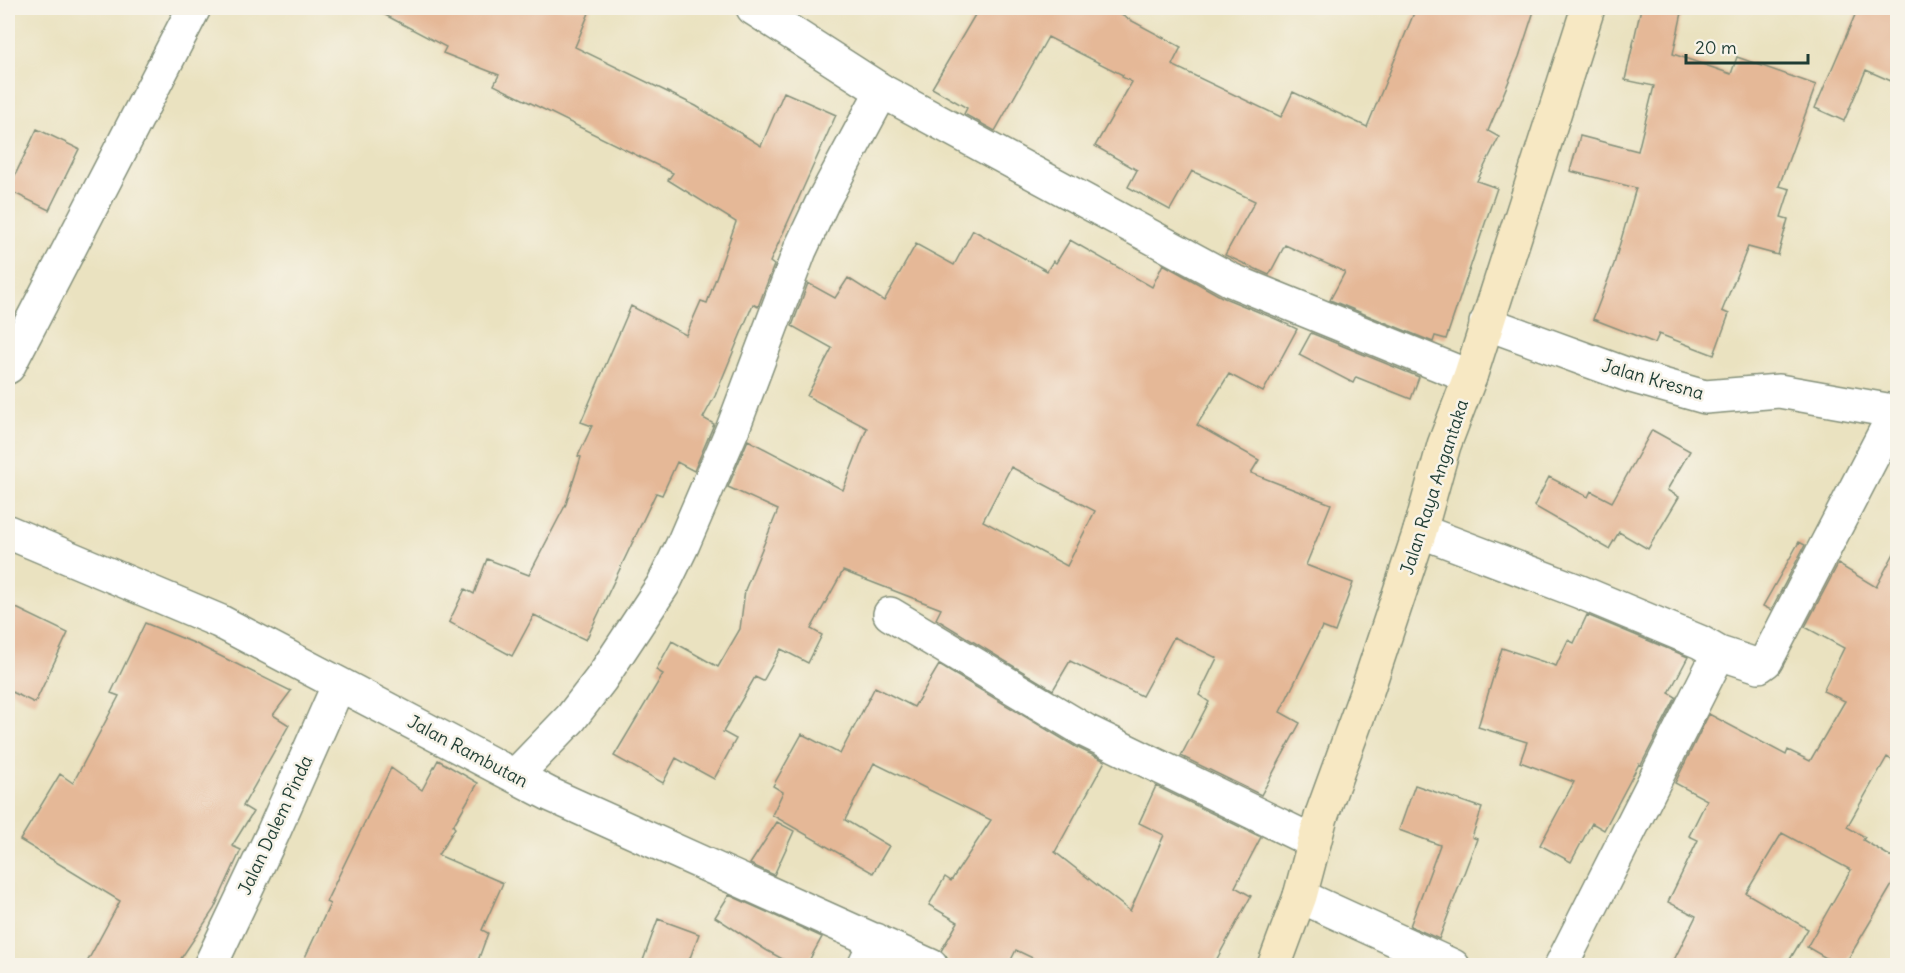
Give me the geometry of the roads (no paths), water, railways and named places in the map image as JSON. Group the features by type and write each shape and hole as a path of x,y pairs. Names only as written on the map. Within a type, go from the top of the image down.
{"main road":[{"name":"Jalan Raya Angantaka","path":"1274,966 1300,896 1321,817 1368,688 1420,531 1444,446 1470,377 1588,8"}],"street":[{"path":"8,368 194,8"},
{"path":"753,8 882,91 1231,280 1470,377"},
{"path":"514,776 571,718 601,679 663,585 742,407 800,250 822,203 882,91"},
{"name":"Jalan Kresna","path":"1486,323 1631,376 1705,397 1779,391 1897,412"},
{"path":"1420,531 1578,591 1700,642 1719,653 1759,666 1766,661 1897,412"},
{"name":"Jalan Rambutan","path":"8,532 219,621 549,794 870,953 931,966"},
{"path":"890,614 1086,731 1314,842"},
{"path":"1561,966 1719,653"},
{"name":"Jalan Dalem Pinda","path":"210,966 273,833 339,684"},
{"path":"1300,896 1453,966"}]}
